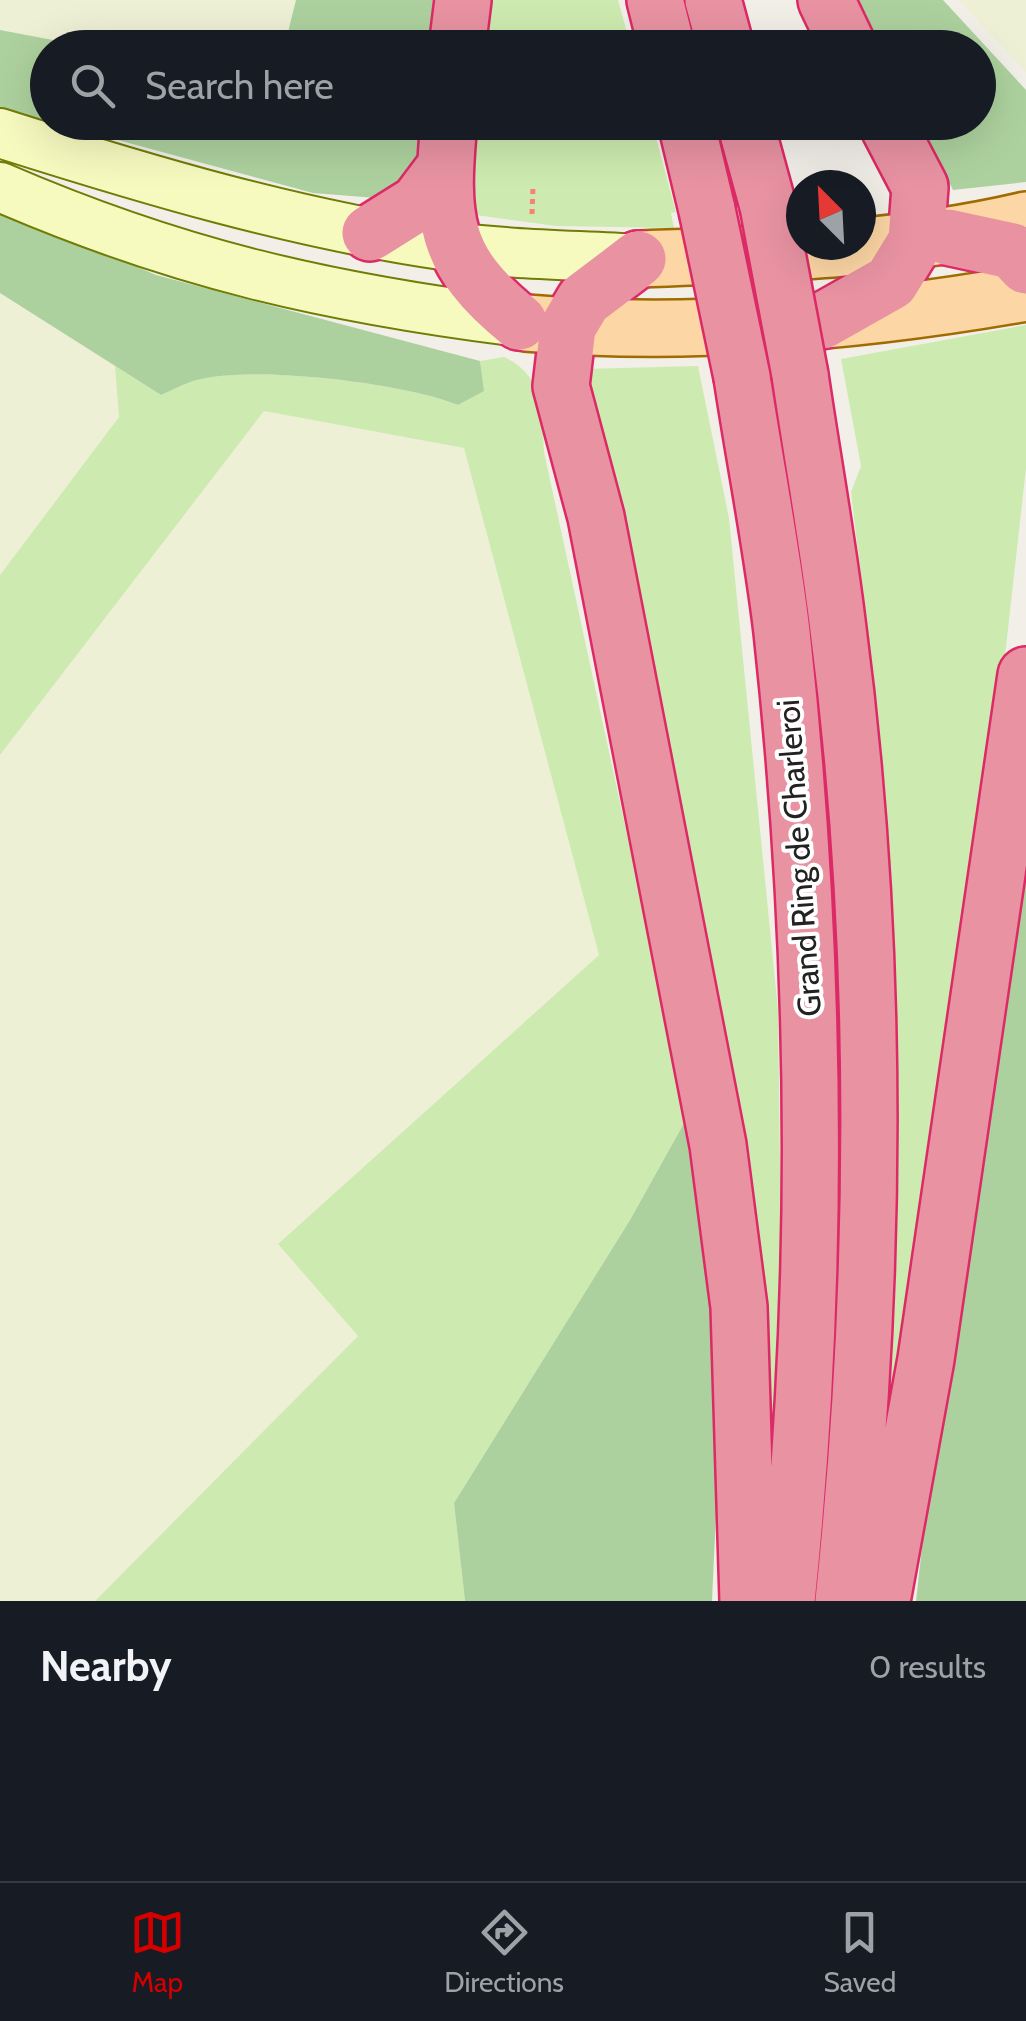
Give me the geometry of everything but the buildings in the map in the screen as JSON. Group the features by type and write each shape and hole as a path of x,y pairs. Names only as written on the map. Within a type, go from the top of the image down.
{"highway":[{"path":"460,30 462,0"},
{"path":"655,0 662,30"},
{"path":"713,0 721,30"},
{"path":"826,0 840,30"},
{"name":"Grand Ring de Charleroi","path":"690,140 742,378 781,629 812,1041 811,1259 802,1461 787,1601"},
{"name":"Grand Ring de Charleroi","path":"751,140 768,206 800,375 838,623 855,808 868,1034 868,1258 856,1473 843,1601"},
{"path":"895,140 920,187 982,238"},
{"path":"370,233 418,203 447,145"},
{"path":"447,145 452,247 480,291 544,325 596,517 718,1145 739,1307 748,1601"},
{"path":"920,187 982,238"},
{"path":"822,321 982,238"},
{"path":"544,325 638,259"},
{"path":"456,314 524,349 561,386"},
{"path":"882,1601 926,1359 1026,675"}],"main road":[{"path":"0,133 174,188 370,233 452,247 638,259 816,252 982,238"},
{"path":"0,188 174,255 278,284 544,325 681,328 822,321 1026,294"}],"green space":[{"path":"0,0 296,0 288,30 30,30 30,36 0,30"},
{"path":"296,0 438,0 435,30 288,30"},
{"path":"480,0 618,0 626,30 478,30"},
{"path":"858,0 943,0 971,30 873,30"},
{"path":"959,0 1026,0 1026,73 996,40 996,30 987,30"},
{"path":"0,30 30,36 30,116 0,108"},
{"path":"996,57 1026,90 1026,182 953,190 928,140 996,140"},
{"path":"118,140 432,140 389,199 313,193"},
{"path":"467,140 657,140 676,212 671,213 674,228 556,226 461,213"},
{"path":"0,207 156,275 480,361 484,391 458,405 367,383 254,374 197,380 161,395 0,293"},
{"path":"0,293 115,366 119,417 0,575"},
{"path":"1026,325 1026,468 995,745 886,1460 898,1134 891,889 883,769 851,492 861,466 841,359"},
{"path":"504,357 527,374 539,397 544,452 688,1116 630,1220 454,1503 465,1601 95,1601 358,1336 278,1244 599,955 464,448 264,411 0,755 0,575 119,417 115,366 161,395 192,381 254,374 367,383 458,405 483,391 480,361"},
{"path":"698,366 729,518 778,1010 781,1239 771,1476 583,369"},
{"path":"264,411 464,448 599,955 279,1243 358,1336 95,1601 0,1601 0,755"},
{"path":"1026,833 1026,1601 916,1601 940,1387"},
{"path":"688,1116 722,1380 712,1601 465,1601 454,1503 630,1220"}]}
